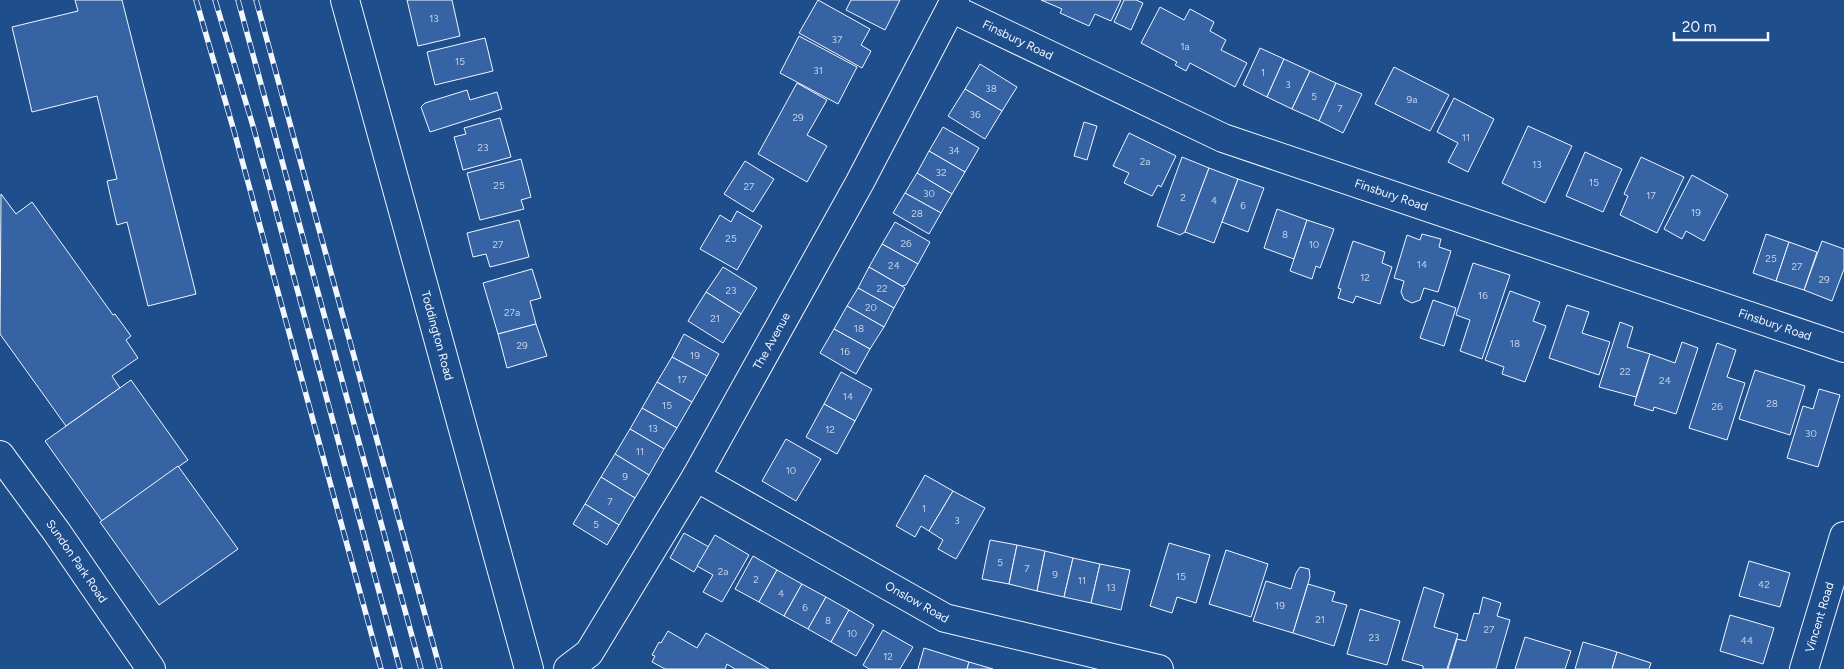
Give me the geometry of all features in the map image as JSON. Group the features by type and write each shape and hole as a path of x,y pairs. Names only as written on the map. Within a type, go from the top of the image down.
{"street":[{"name":"Toddington Road","path":"345,0 529,669"},
{"name":"Finsbury Road","path":"953,4 1224,138 1844,348"},
{"name":"The Avenue","path":"568,669 589,653 696,477 860,182 953,4"},
{"name":"Sundon Park Road","path":"0,455 56,531 150,669"},
{"name":"Onslow Road","path":"696,477 945,618 1159,669"},
{"name":"Vincent Road","path":"1804,669 1844,536"}],"building":[{"path":"75,0 122,0 196,294 148,306 127,222 117,225 107,181 117,179 97,96 32,112 12,27 78,11"},
{"path":"407,0 452,0 460,36 418,46"},
{"path":"818,0 870,29 861,45 871,51 862,68 799,33"},
{"path":"851,0 900,0 885,30 846,10"},
{"path":"1041,0 1121,0 1111,21 1095,14 1089,26 1060,13 1062,9"},
{"path":"1124,0 1136,0 1143,3 1131,30 1114,22"},
{"path":"1160,7 1184,20 1190,9 1214,22 1210,31 1226,40 1221,50 1247,63 1235,87 1190,63 1186,71 1175,65 1177,62 1141,43"},
{"path":"799,36 857,67 838,104 780,73"},
{"path":"485,38 493,71 435,85 427,52"},
{"path":"1260,48 1284,59 1267,97 1243,85"},
{"path":"1284,59 1310,71 1292,109 1267,97"},
{"path":"980,64 1017,87 1002,111 965,89"},
{"path":"1394,67 1449,95 1430,131 1375,104"},
{"path":"1310,71 1336,83 1319,121 1292,109"},
{"path":"797,83 827,100 807,135 827,146 807,182 758,154"},
{"path":"1336,83 1362,94 1343,133 1319,121"},
{"path":"965,89 1002,111 985,139 948,116"},
{"path":"467,90 470,100 497,92 502,109 430,132 421,107 425,103"},
{"path":"1454,98 1494,119 1468,172 1448,162 1458,143 1437,132"},
{"path":"500,118 511,157 463,170 454,137 466,134 464,128"},
{"path":"1084,122 1097,126 1087,160 1074,156"},
{"path":"1528,126 1572,146 1545,203 1502,183"},
{"path":"943,127 979,148 965,172 929,151"},
{"path":"1129,133 1176,156 1161,187 1158,185 1152,196 1124,183 1129,173 1113,166"},
{"path":"929,151 965,172 952,194 917,173"},
{"path":"1585,152 1622,169 1603,212 1566,196"},
{"path":"1182,157 1209,168 1185,232 1180,235 1157,226"},
{"path":"1641,157 1684,177 1657,233 1620,215 1628,196 1624,194"},
{"path":"521,159 531,197 521,200 524,209 480,220 467,173"},
{"path":"745,161 774,179 753,212 724,194"},
{"path":"1209,168 1238,179 1214,243 1185,232"},
{"path":"917,173 952,194 941,213 905,193"},
{"path":"1692,175 1728,195 1704,241 1686,231 1682,239 1664,229"},
{"path":"1238,179 1264,188 1248,232 1222,222"},
{"path":"905,193 941,213 929,234 893,213"},
{"path":"1,194 16,214 32,202 113,315 115,314 131,336 126,340 138,358 112,376 120,388 66,426 0,334"},
{"path":"1277,209 1307,220 1294,259 1264,248"},
{"path":"737,211 762,226 737,270 700,249 720,215 731,222"},
{"path":"519,220 529,257 490,267 486,254 473,257 467,233"},
{"path":"1307,220 1334,229 1320,268 1316,266 1312,279 1290,271"},
{"path":"895,222 930,242 918,264 882,244"},
{"path":"1422,234 1441,239 1439,247 1451,251 1438,292 1424,288 1420,300 1412,303 1404,299 1401,292 1404,281 1394,278 1407,235 1420,240"},
{"path":"1766,234 1789,242 1776,281 1753,273"},
{"path":"1353,241 1385,252 1382,263 1392,267 1380,304 1356,296 1353,303 1338,298 1341,289 1338,288"},
{"path":"1822,241 1844,249 1844,269 1832,301 1804,290"},
{"path":"1789,242 1817,252 1804,290 1776,281"},
{"path":"882,244 918,264 906,285 902,286 869,267"},
{"path":"1473,263 1510,275 1482,359 1460,351 1470,320 1456,315"},
{"path":"723,267 757,288 741,314 706,292"},
{"path":"869,267 905,288 894,308 858,288"},
{"path":"532,269 541,298 530,301 536,324 498,334 483,283"},
{"path":"858,288 894,308 884,327 847,306"},
{"path":"1510,291 1540,302 1533,321 1546,326 1525,382 1502,374 1504,367 1485,360"},
{"path":"706,292 741,314 723,343 688,321"},
{"path":"1433,300 1456,308 1444,346 1420,338"},
{"path":"1567,305 1589,312 1582,333 1610,342 1599,375 1549,358"},
{"path":"847,306 884,327 870,349 834,329"},
{"path":"1620,322 1633,327 1627,347 1650,354 1636,397 1599,387"},
{"path":"536,324 547,356 507,368 498,334"},
{"path":"834,329 870,349 856,374 820,353"},
{"path":"684,334 719,354 707,376 672,357"},
{"path":"1682,342 1698,348 1676,414 1654,407 1653,411 1634,405 1650,354 1675,363"},
{"path":"1717,343 1736,350 1727,377 1745,383 1727,440 1689,428"},
{"path":"672,357 707,376 692,402 657,382"},
{"path":"1755,370 1805,386 1790,435 1739,419"},
{"path":"841,372 872,389 855,421 824,404"},
{"path":"131,380 188,460 102,521 45,441"},
{"path":"657,382 692,402 677,428 642,408"},
{"path":"1819,389 1840,395 1818,467 1787,458 1803,406 1813,409"},
{"path":"824,404 855,421 837,454 806,437"},
{"path":"642,408 677,428 664,449 630,429"},
{"path":"630,429 664,449 649,475 615,454"},
{"path":"786,439 821,459 796,501 762,481"},
{"path":"615,454 649,475 635,498 601,477"},
{"path":"178,466 238,549 159,605 100,522"},
{"path":"925,475 953,491 929,531 921,526 915,537 896,526"},
{"path":"601,477 635,498 619,525 585,504"},
{"path":"953,491 985,508 956,559 938,549 943,540 929,531"},
{"path":"585,504 619,525 607,545 573,524"},
{"path":"684,533 709,547 694,572 670,558"},
{"path":"715,535 749,555 722,602 703,592 713,575 697,566"},
{"path":"990,540 1017,545 1009,584 982,579"},
{"path":"1169,543 1210,555 1196,603 1177,597 1172,613 1150,606"},
{"path":"1017,545 1045,551 1037,591 1009,584"},
{"path":"1226,550 1268,564 1251,617 1209,604"},
{"path":"1045,551 1073,558 1064,597 1037,591"},
{"path":"753,556 777,570 759,602 735,589"},
{"path":"1073,558 1100,564 1091,603 1064,597"},
{"path":"1749,561 1790,573 1780,607 1739,596"},
{"path":"1100,564 1130,570 1121,610 1091,603"},
{"path":"1300,567 1309,569 1310,577 1293,633 1253,621 1266,581 1291,589"},
{"path":"777,570 802,584 784,616 759,602"},
{"path":"802,584 826,597 808,629 784,616"},
{"path":"1308,584 1335,592 1332,601 1347,605 1334,646 1293,633"},
{"path":"1424,587 1444,594 1434,627 1458,634 1447,669 1423,669 1423,666 1402,660"},
{"path":"826,597 849,610 831,642 808,629"},
{"path":"1483,597 1501,603 1497,616 1510,620 1496,669 1448,669 1457,639 1466,641 1474,613 1479,614"},
{"path":"1360,609 1400,621 1387,665 1347,654"},
{"path":"849,610 874,625 856,656 831,642"},
{"path":"1730,615 1774,628 1763,664 1720,651"},
{"path":"883,630 913,647 900,669 869,669 863,665"},
{"path":"668,631 697,648 706,633 769,669 735,669 727,664 725,669 665,669 652,662 655,656 652,655"},
{"path":"1525,637 1571,651 1565,669 1515,669"},
{"path":"1583,642 1617,652 1612,669 1575,669"},
{"path":"924,648 969,662 967,669 918,669"},
{"path":"1617,652 1651,663 1649,669 1612,669"},
{"path":"969,662 993,669 967,669"}],"railway":[{"path":"196,0 234,131 381,669"},
{"path":"215,0 253,126 400,669"},
{"path":"238,0 421,669"},
{"path":"256,0 440,669"}]}
